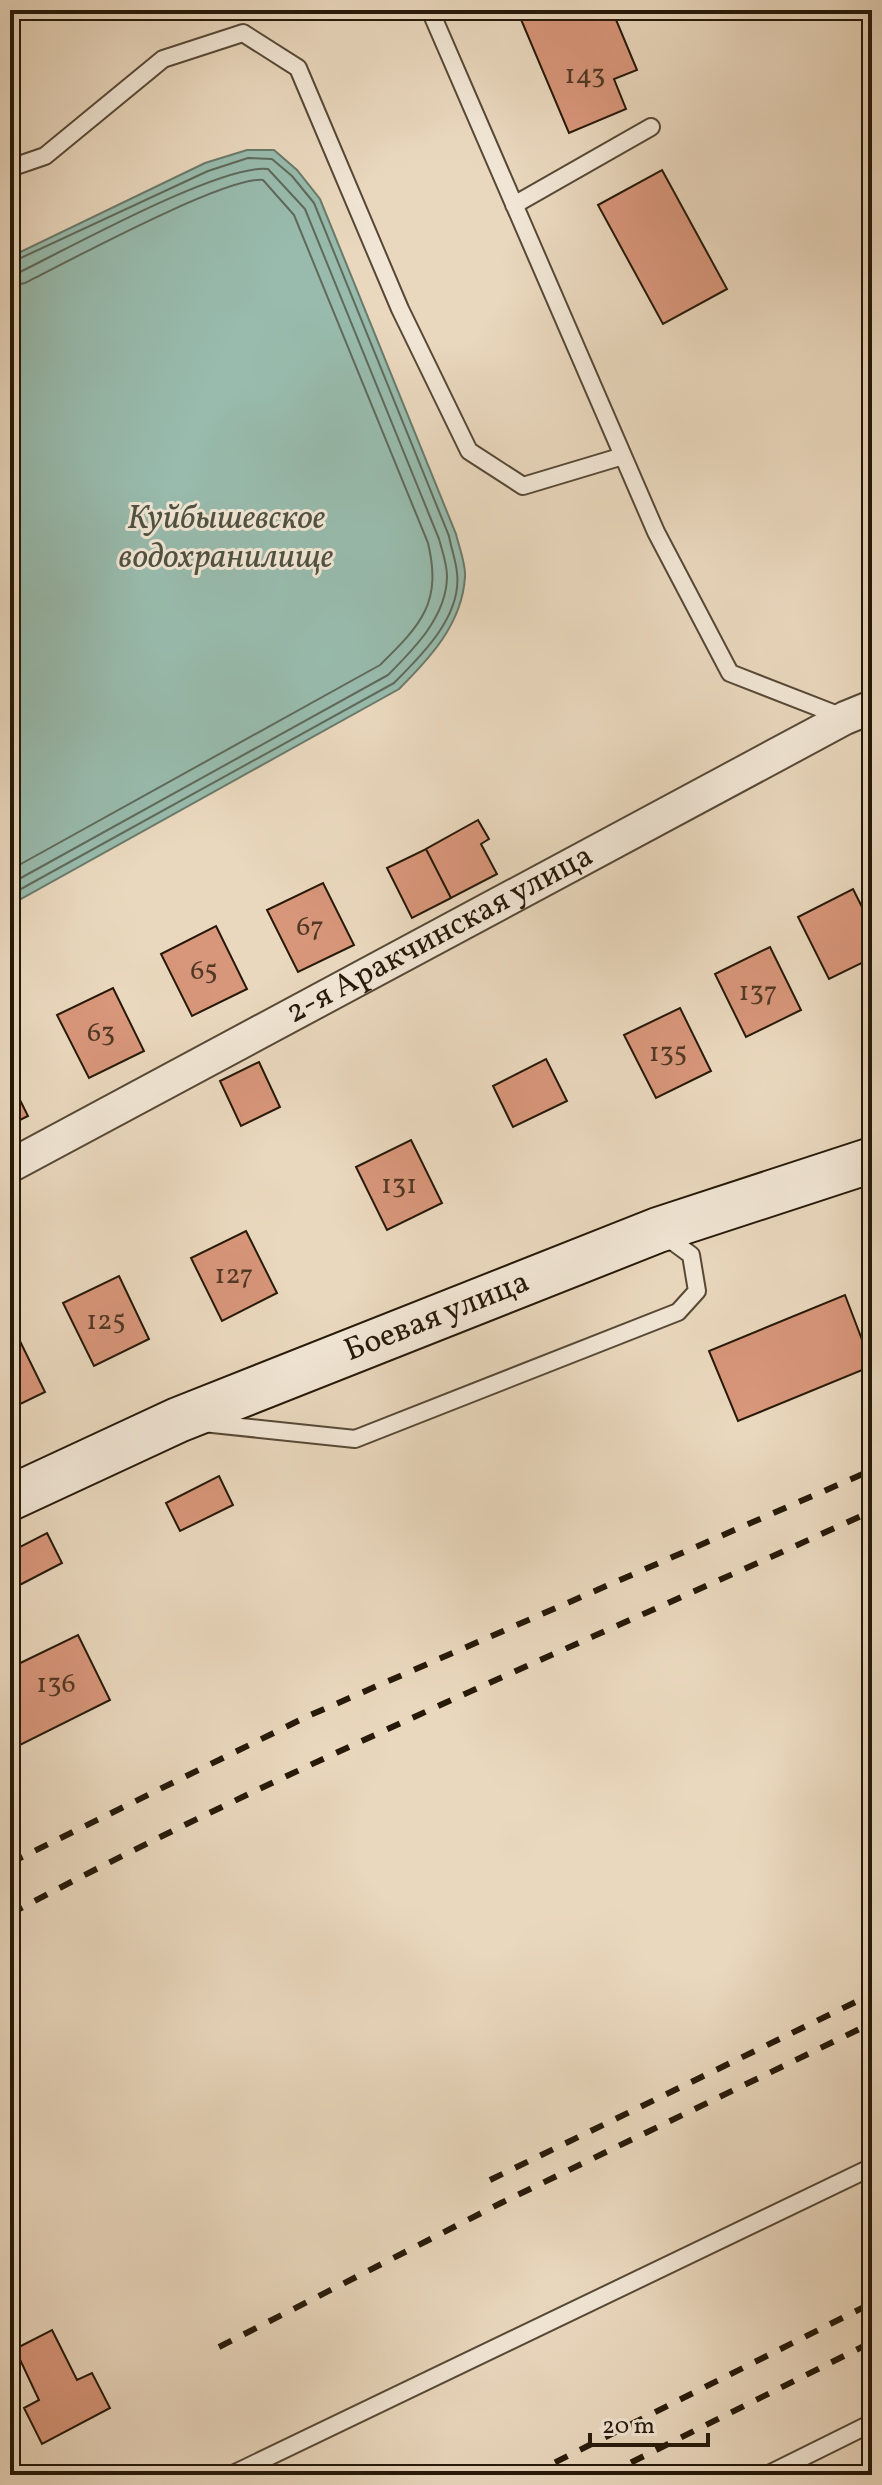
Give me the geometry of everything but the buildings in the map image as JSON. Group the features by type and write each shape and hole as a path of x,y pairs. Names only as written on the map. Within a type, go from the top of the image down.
{"main road":[{"name":"Боевая улица","path":"10,1498 178,1420 658,1230 872,1160"}],"street":[{"name":"2-я Аракчинская улица","path":"10,1166 858,713"}],"lane":[{"path":"430,10 656,532 730,673 858,713"},
{"path":"10,168 45,156 163,59 243,33 298,68 400,309 469,451 523,486 623,456"},
{"path":"514,205 651,127"},
{"path":"178,1420 355,1439 678,1312 697,1291 691,1255 658,1230"},
{"path":"231,2475 872,2167"},
{"path":"767,2475 872,2423"}],"water":[{"name":"Куйбышевское водохранилище","path":"247,150 274,150 297,170 320,199 456,534 465,572 458,610 433,652 399,689 10,905 10,257 205,163"}],"railway":[{"path":"10,1863 306,1717 872,1470"},
{"path":"10,1914 330,1756 872,1511"},
{"path":"490,2180 872,1994"},
{"path":"219,2347 501,2203 872,2023"},
{"path":"530,2475 872,2303"},
{"path":"606,2475 872,2342"}]}
